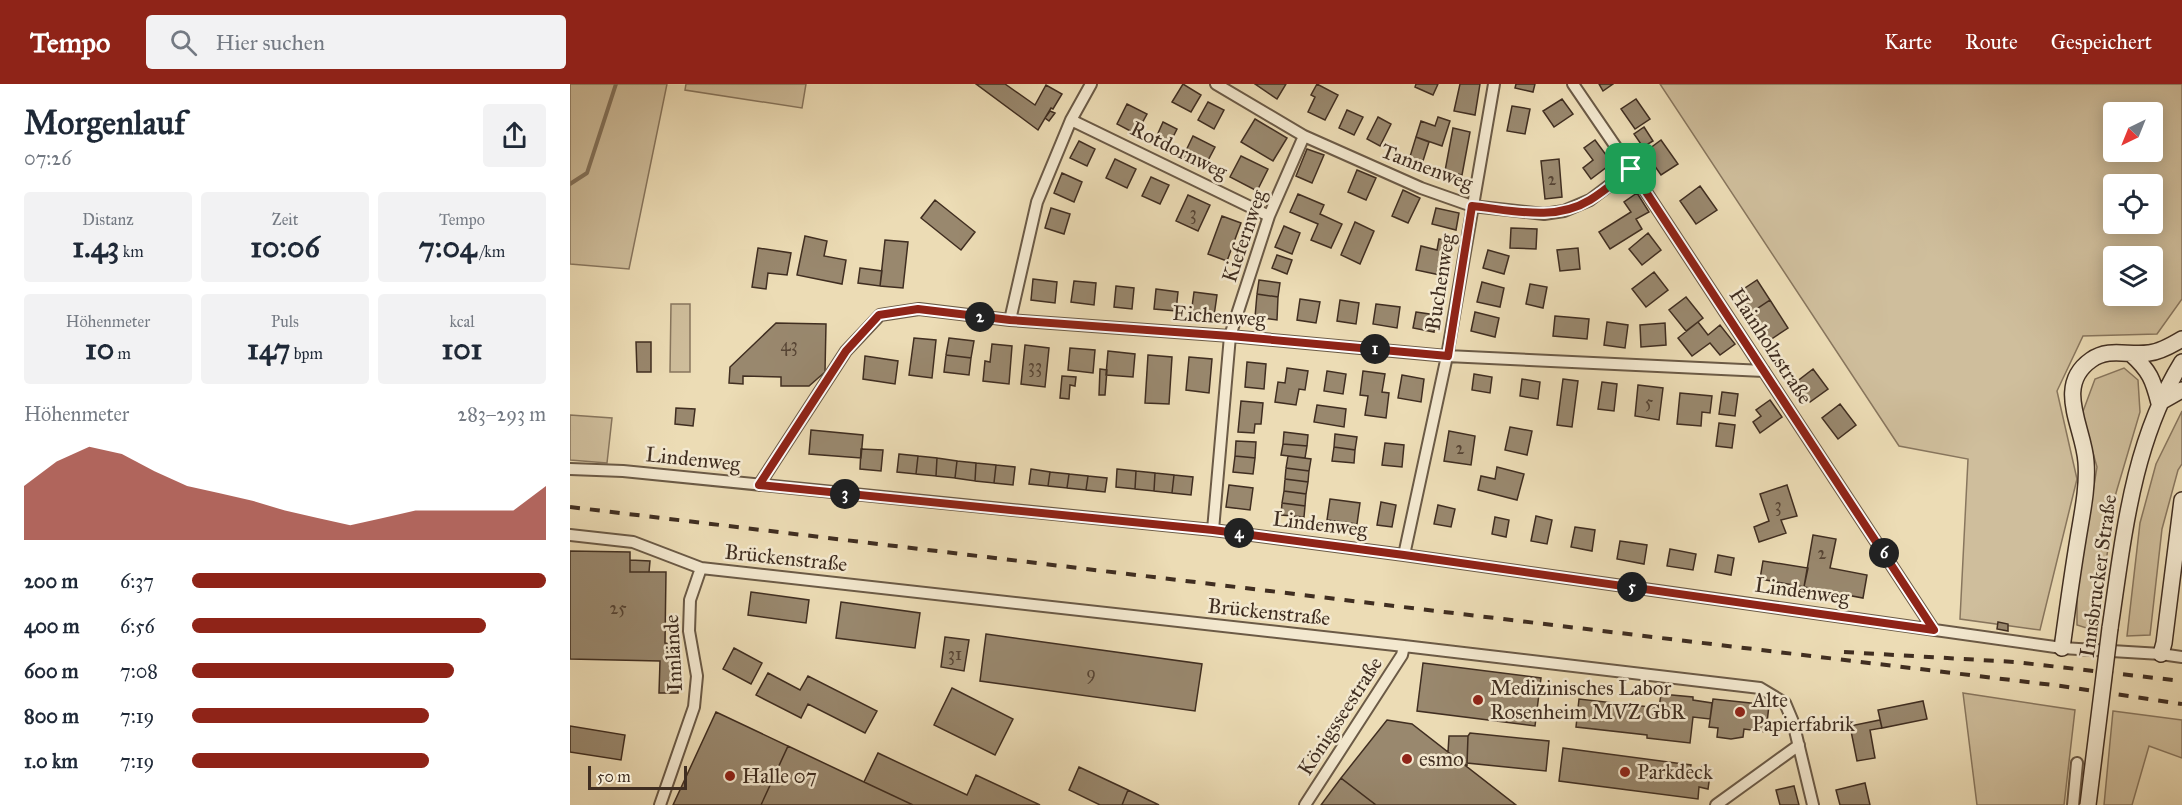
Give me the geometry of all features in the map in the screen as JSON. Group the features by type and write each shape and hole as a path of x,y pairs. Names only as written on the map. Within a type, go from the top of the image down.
{"main road":[{"path":"2062,648 2086,478 2085,448 2072,400 2076,378 2089,361 2109,352 2150,353 2182,339"},
{"path":"2131,354 2143,364 2152,377 2159,404 2182,390"},
{"name":"Innsbrucker Straße","path":"2088,805 2126,517 2137,468 2159,404 2182,362"},
{"path":"2161,654 2182,500"}],"street":[{"path":"1010,320 1037,202 1071,120 1091,84"},
{"name":"Tannenweg","path":"1216,84 1304,136 1421,188 1472,206 1544,214 1564,211 1590,200 1631,169"},
{"name":"Buchenweg","path":"1404,555 1448,356 1494,84"},
{"name":"Hainholzstraße","path":"1573,84 1934,630"},
{"name":"Rotdornweg","path":"1071,120 1269,216"},
{"name":"Kiefernweg","path":"1213,530 1230,336 1269,216 1304,136"},
{"name":"Eichenweg","path":"759,485 846,351 879,315 918,309 1010,320 1230,336 1448,356 1764,371"},
{"name":"Lindenweg","path":"570,469 623,471 1213,530 2062,648 2182,657"},
{"path":"570,535 633,542 701,568"},
{"name":"Brückenstraße","path":"701,568 1760,688 1785,703 1793,722 1813,805"},
{"name":"Innlände","path":"660,805 694,707 697,676 689,631 690,600 701,568"},
{"name":"Königsseestraße","path":"1305,805 1402,655 1404,646"},
{"path":"1716,805 1799,746"},
{"path":"2073,805 2077,763"}],"shaded area":[{"path":"570,84 667,84 629,269 570,264"},
{"path":"686,84 806,84 802,108 685,90"},
{"path":"1660,84 2182,84 2182,299 2157,334 2083,336 2057,391 2077,479 2040,630 1960,619 1968,459 1899,446"},
{"path":"671,304 690,304 690,372 670,372"},
{"path":"2124,368 2138,380 2140,412 2116,493 2096,631 2077,625 2077,589 2097,467 2082,414 2095,379"},
{"path":"2182,411 2182,464 2178,470 2162,529 2150,635 2127,636 2140,523 2156,464"},
{"path":"570,415 612,418 607,463 570,460"},
{"path":"1963,693 2075,710 2064,805 1977,805"},
{"path":"2113,711 2182,720 2182,758 2149,746 2132,805 2104,805"}],"building":[{"path":"976,84 1005,84 1035,105 1046,85 1062,94 1038,130"},
{"path":"1183,84 1201,95 1191,112 1172,102"},
{"path":"1255,84 1286,84 1277,99"},
{"path":"1317,84 1338,95 1325,120 1308,112 1315,97 1311,95"},
{"path":"1416,84 1438,84 1433,95 1415,87"},
{"path":"1460,84 1480,84 1475,115 1454,111"},
{"path":"1516,84 1535,84 1533,92 1515,88"},
{"path":"1599,84 1613,84 1603,91"},
{"path":"1562,99 1573,114 1554,127 1543,111"},
{"path":"1636,99 1650,119 1635,129 1621,109"},
{"path":"1208,102 1224,110 1214,129 1198,120"},
{"path":"1127,104 1147,114 1136,134 1117,124"},
{"path":"1512,106 1530,109 1525,134 1507,131"},
{"path":"1347,110 1363,117 1354,135 1339,128"},
{"path":"1050,111 1055,113 1049,121 1045,118"},
{"path":"1378,117 1391,124 1380,146 1367,139"},
{"path":"1438,117 1450,121 1442,146 1416,137 1421,121 1435,126"},
{"path":"1255,119 1287,138 1273,161 1241,142"},
{"path":"1163,122 1177,129 1168,147 1155,140"},
{"path":"1644,127 1653,141 1643,147 1634,134"},
{"path":"1453,128 1470,132 1462,175 1445,171"},
{"path":"1193,136 1215,147 1204,168 1183,157"},
{"path":"1416,137 1429,142 1422,164 1409,160"},
{"path":"1595,140 1612,163 1591,179 1583,168 1593,160 1584,148"},
{"path":"1661,140 1678,164 1661,175 1645,152"},
{"path":"1079,141 1095,149 1087,166 1070,158"},
{"path":"1307,149 1324,155 1312,183 1296,176"},
{"path":"1241,156 1268,169 1257,191 1230,177"},
{"path":"1115,159 1136,169 1127,188 1106,178"},
{"path":"1559,159 1562,197 1545,199 1541,161"},
{"path":"1357,170 1376,178 1366,200 1348,192"},
{"path":"1062,173 1082,182 1074,202 1054,193"},
{"path":"1151,177 1169,185 1160,204 1142,196"},
{"path":"1700,186 1717,210 1696,224 1680,201"},
{"path":"1403,190 1420,198 1408,223 1392,216"},
{"path":"1637,193 1649,212 1636,219 1642,229 1610,249 1599,232 1631,212 1624,202"},
{"path":"1298,194 1324,205 1320,214 1342,224 1331,248 1311,240 1318,224 1290,212"},
{"path":"1188,195 1210,205 1198,231 1176,221"},
{"path":"935,200 975,232 961,250 921,218"},
{"path":"1051,208 1070,214 1064,234 1045,228"},
{"path":"1436,208 1459,213 1456,230 1432,224"},
{"path":"1222,216 1241,223 1227,261 1208,254"},
{"path":"1355,222 1374,231 1360,264 1341,255"},
{"path":"1284,226 1300,233 1292,254 1275,247"},
{"path":"1511,228 1537,229 1536,249 1510,248"},
{"path":"1648,233 1661,250 1642,265 1629,249"},
{"path":"805,236 827,241 824,256 846,260 842,284 797,275"},
{"path":"1439,239 1453,242 1445,276 1416,270 1421,246 1437,250"},
{"path":"885,240 908,242 903,288 880,286"},
{"path":"758,248 791,253 787,275 768,273 766,289 752,287"},
{"path":"1578,248 1580,269 1560,271 1557,250"},
{"path":"1488,250 1509,256 1504,274 1483,268"},
{"path":"1277,255 1292,260 1287,274 1272,268"},
{"path":"860,268 882,271 880,286 858,283"},
{"path":"1654,272 1668,290 1646,307 1632,289"},
{"path":"1033,279 1057,282 1055,303 1031,300"},
{"path":"1259,280 1280,283 1278,297 1257,294"},
{"path":"1757,280 1770,300 1752,312 1739,292"},
{"path":"1074,281 1096,283 1094,305 1071,302"},
{"path":"1482,282 1504,288 1500,307 1477,302"},
{"path":"1530,284 1547,287 1543,308 1526,304"},
{"path":"1116,286 1134,288 1132,309 1114,307"},
{"path":"1156,289 1178,292 1176,311 1154,309"},
{"path":"1194,292 1217,295 1214,316 1191,314"},
{"path":"1257,294 1278,297 1277,320 1255,317"},
{"path":"1686,297 1703,318 1686,331 1669,310"},
{"path":"1300,299 1320,302 1316,323 1297,320"},
{"path":"1340,300 1359,303 1356,324 1337,321"},
{"path":"1770,300 1788,328 1770,340 1752,312"},
{"path":"1376,304 1400,307 1397,328 1373,324"},
{"path":"1416,312 1436,315 1434,332 1413,328"},
{"path":"1475,312 1499,318 1495,337 1471,331"},
{"path":"1555,316 1589,319 1587,339 1553,336"},
{"path":"1607,322 1628,325 1625,348 1604,345"},
{"path":"1698,322 1708,335 1720,325 1735,344 1720,355 1710,343 1692,356 1678,338"},
{"path":"776,323 826,324 825,372 809,386 781,386 781,377 743,376 743,384 729,383 730,367"},
{"path":"1665,323 1666,345 1641,347 1640,325"},
{"path":"914,338 936,340 932,378 909,375"},
{"path":"949,338 974,341 971,358 946,355"},
{"path":"636,342 651,342 651,372 637,372"},
{"path":"992,344 1012,346 1009,384 983,381 985,361 990,362"},
{"path":"1025,345 1049,348 1045,387 1021,384"},
{"path":"1070,348 1095,350 1093,373 1068,370"},
{"path":"1108,351 1135,354 1133,377 1106,375"},
{"path":"946,355 971,358 969,375 944,372"},
{"path":"1148,355 1172,357 1169,404 1145,403"},
{"path":"865,356 898,361 895,384 863,379"},
{"path":"1189,357 1212,359 1209,393 1186,390"},
{"path":"1247,362 1266,364 1264,389 1245,387"},
{"path":"1287,368 1308,371 1305,390 1299,389 1296,405 1275,402 1278,382 1285,383"},
{"path":"1100,369 1107,370 1105,395 1099,395"},
{"path":"1813,369 1828,389 1810,402 1795,383"},
{"path":"1327,371 1346,374 1343,394 1324,391"},
{"path":"1363,371 1385,374 1382,392 1389,393 1386,418 1365,415 1368,396 1360,395"},
{"path":"1474,374 1492,377 1490,393 1472,390"},
{"path":"1402,375 1424,379 1421,402 1398,398"},
{"path":"1062,376 1076,377 1075,386 1070,385 1069,399 1060,398"},
{"path":"1522,379 1540,382 1538,399 1520,396"},
{"path":"1563,379 1578,381 1572,427 1557,425"},
{"path":"1602,382 1617,384 1614,411 1598,409"},
{"path":"1638,385 1663,388 1659,420 1635,416"},
{"path":"1722,392 1738,394 1735,416 1719,414"},
{"path":"1680,393 1712,396 1710,413 1702,412 1701,426 1677,424"},
{"path":"1770,400 1782,417 1760,433 1753,422 1761,416 1756,410"},
{"path":"1241,401 1263,403 1261,424 1255,424 1254,433 1238,432"},
{"path":"1840,404 1856,425 1838,439 1822,418"},
{"path":"1317,405 1346,409 1344,427 1314,422"},
{"path":"676,408 695,409 693,426 675,424"},
{"path":"1719,423 1735,425 1732,448 1716,446"},
{"path":"1510,427 1532,431 1527,455 1505,450"},
{"path":"811,430 863,435 861,458 809,454"},
{"path":"1449,431 1475,436 1471,465 1444,461"},
{"path":"1284,432 1308,435 1307,446 1283,444"},
{"path":"1335,434 1357,437 1355,450 1334,447"},
{"path":"1236,441 1256,442 1255,458 1235,456"},
{"path":"1385,443 1404,445 1402,467 1382,465"},
{"path":"1283,444 1307,446 1305,458 1281,455"},
{"path":"1334,447 1355,450 1354,463 1332,461"},
{"path":"861,449 883,450 881,471 860,469"},
{"path":"899,454 918,456 916,474 897,472"},
{"path":"918,456 937,458 936,476 916,474"},
{"path":"1235,456 1255,458 1253,474 1233,472"},
{"path":"1288,456 1311,459 1309,471 1286,468"},
{"path":"937,458 957,461 955,478 936,476"},
{"path":"957,461 976,463 975,481 955,478"},
{"path":"976,463 996,465 994,483 975,481"},
{"path":"996,465 1015,467 1013,485 994,483"},
{"path":"1497,467 1524,474 1517,500 1478,490 1481,476 1495,479"},
{"path":"1286,468 1309,471 1308,482 1285,479"},
{"path":"1031,469 1050,472 1048,486 1029,484"},
{"path":"1117,469 1136,471 1135,489 1116,487"},
{"path":"1136,471 1155,473 1154,491 1135,489"},
{"path":"1050,472 1069,474 1067,488 1048,486"},
{"path":"1155,473 1174,475 1172,493 1154,491"},
{"path":"1069,474 1088,476 1086,490 1067,488"},
{"path":"1174,475 1193,477 1191,495 1172,493"},
{"path":"1088,476 1107,478 1105,492 1086,490"},
{"path":"1285,479 1308,482 1306,494 1284,491"},
{"path":"1229,485 1253,488 1250,510 1226,507"},
{"path":"1787,485 1797,516 1781,520 1786,533 1759,542 1754,527 1769,521 1760,494"},
{"path":"1284,491 1306,494 1305,506 1282,503"},
{"path":"1330,499 1360,503 1357,524 1327,520"},
{"path":"1381,502 1396,505 1392,527 1377,525"},
{"path":"1282,503 1305,506 1304,517 1281,515"},
{"path":"1438,505 1455,509 1451,527 1434,524"},
{"path":"1536,516 1552,520 1547,544 1531,541"},
{"path":"1495,517 1509,520 1506,537 1492,534"},
{"path":"1575,527 1595,530 1592,551 1571,547"},
{"path":"1813,535 1836,539 1830,568 1867,575 1863,598 1804,587"},
{"path":"1620,541 1647,545 1644,564 1617,559"},
{"path":"1670,549 1696,554 1693,570 1667,566"},
{"path":"570,551 630,552 630,572 666,572 665,643 678,644 678,693 659,693 660,661 570,659"},
{"path":"1718,555 1734,558 1731,575 1715,572"},
{"path":"630,560 650,561 649,572 630,572"},
{"path":"1763,561 1808,568 1804,587 1760,579"},
{"path":"751,592 809,600 806,623 748,615"},
{"path":"841,602 920,613 915,648 836,638"},
{"path":"1998,622 2008,624 2008,631 1997,629"},
{"path":"986,634 1202,664 1195,711 980,681"},
{"path":"945,637 969,640 964,671 941,667"},
{"path":"734,648 762,663 751,684 723,669"},
{"name":"Medizinisches Labor Rosenheim MVZ GbR","path":"1423,663 1541,678 1535,726 1417,711"},
{"path":"768,673 800,690 808,676 877,711 865,733 808,704 801,718 756,695"},
{"path":"952,688 1013,719 995,755 934,725"},
{"name":"Alte Papierfabrik","path":"1661,694 1693,697 1693,700 1712,703 1710,719 1693,717 1690,743 1647,738 1647,735 1576,727 1579,699 1659,708"},
{"name":"Alte Papierfabrik","path":"1713,699 1769,705 1766,732 1744,729 1743,737 1731,739 1717,737 1718,728 1709,727"},
{"path":"1923,701 1927,719 1882,728 1878,710"},
{"name":"Halle 07","path":"716,712 788,746 761,805 673,805"},
{"name":"esmo","path":"1387,720 1412,724 1516,805 1376,805 1341,778"},
{"path":"1880,720 1882,728 1870,730 1875,758 1857,761 1850,726"},
{"path":"570,726 625,735 621,760 570,752"},
{"path":"1470,733 1549,741 1546,771 1467,763"},
{"path":"1449,736 1468,736 1467,766 1448,752"},
{"path":"788,746 864,782 913,805 761,805"},
{"name":"Parkdeck","path":"1563,748 1691,765 1689,777 1700,778 1702,766 1711,768 1708,789 1699,787 1698,799 1559,781"},
{"path":"878,753 967,795 976,775 1040,805 913,805 864,782"},
{"path":"1079,767 1128,790 1122,805 1100,805 1069,790"},
{"path":"1341,778 1376,805 1321,805"},
{"path":"1865,783 1870,805 1840,805 1836,790"},
{"path":"1794,786 1799,805 1780,805 1776,790"},
{"path":"1128,790 1159,805 1122,805"}],"waterway":[{"path":"570,184 587,173 616,84"}],"railway":[{"path":"570,507 2061,686 2182,704"},
{"path":"1844,652 2015,662 2182,681"}],"place":[{"name":"Medizinisches Labor Rosenheim MVZ GbR","path":"1478,700"},
{"name":"Alte Papierfabrik","path":"1740,712"},
{"name":"esmo","path":"1407,759"},
{"name":"Parkdeck","path":"1625,772"},
{"name":"Halle 07","path":"730,776"}],"route":[{"path":"1631,169 1934,630 1213,530 759,485 846,351 879,315 918,309 1010,320 1230,336 1448,356 1472,206 1544,214 1564,211 1590,200 1631,169"}]}
